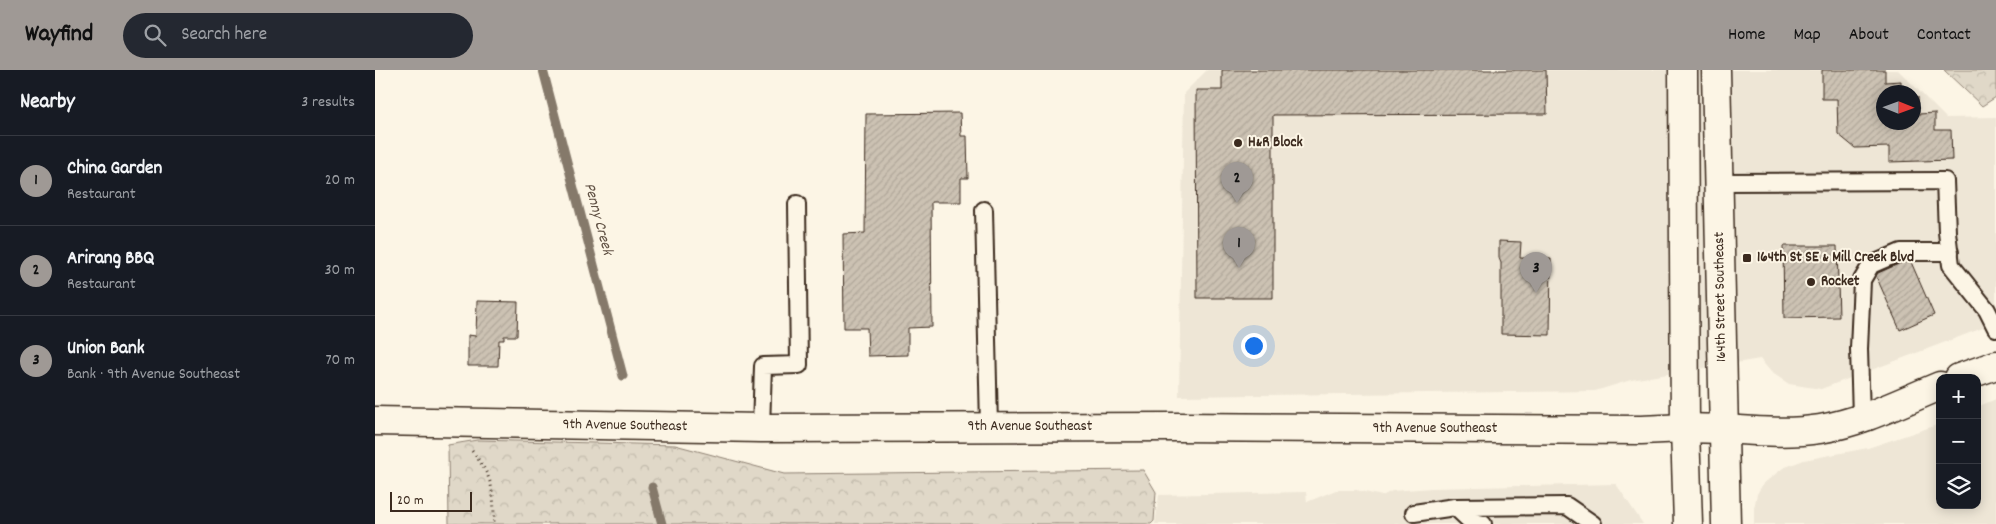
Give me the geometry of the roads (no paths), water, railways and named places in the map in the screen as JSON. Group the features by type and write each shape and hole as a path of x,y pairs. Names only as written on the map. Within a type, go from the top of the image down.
{"street":[{"path":"1683,70 1685,428 1688,524"},
{"name":"164th Street Southeast","path":"1717,70 1726,524"},
{"path":"1970,374 1996,365"},
{"name":"9th Avenue Southeast","path":"375,421 761,428 989,426 1641,430 1685,428 1796,431 1819,429 1861,417 1936,388"}],"lane":[{"path":"1719,182 1945,181 1947,232 1951,265 1987,310 1996,328"},
{"path":"761,428 763,366 799,365 797,204"},
{"path":"984,210 989,426"},
{"path":"1861,417 1859,349 1862,280 1871,265 1901,252 1949,252"},
{"path":"1414,513 1455,507 1567,506 1583,522"},
{"path":"1455,507 1470,521 1483,524"}],"waterway":[{"name":"Penny Creek","path":"543,70 623,376"},
{"name":"Penny Creek","path":"652,487 662,524"}],"place":[{"name":"H&R Block","path":"1238,143"},
{"name":"Arirang BBQ","path":"1237,203"},
{"name":"164th St SE & Mill Creek Blvd","path":"1747,258"},
{"name":"China Garden","path":"1239,268"},
{"name":"Rocket","path":"1811,282"},
{"name":"Union Bank","path":"1536,293"}]}
